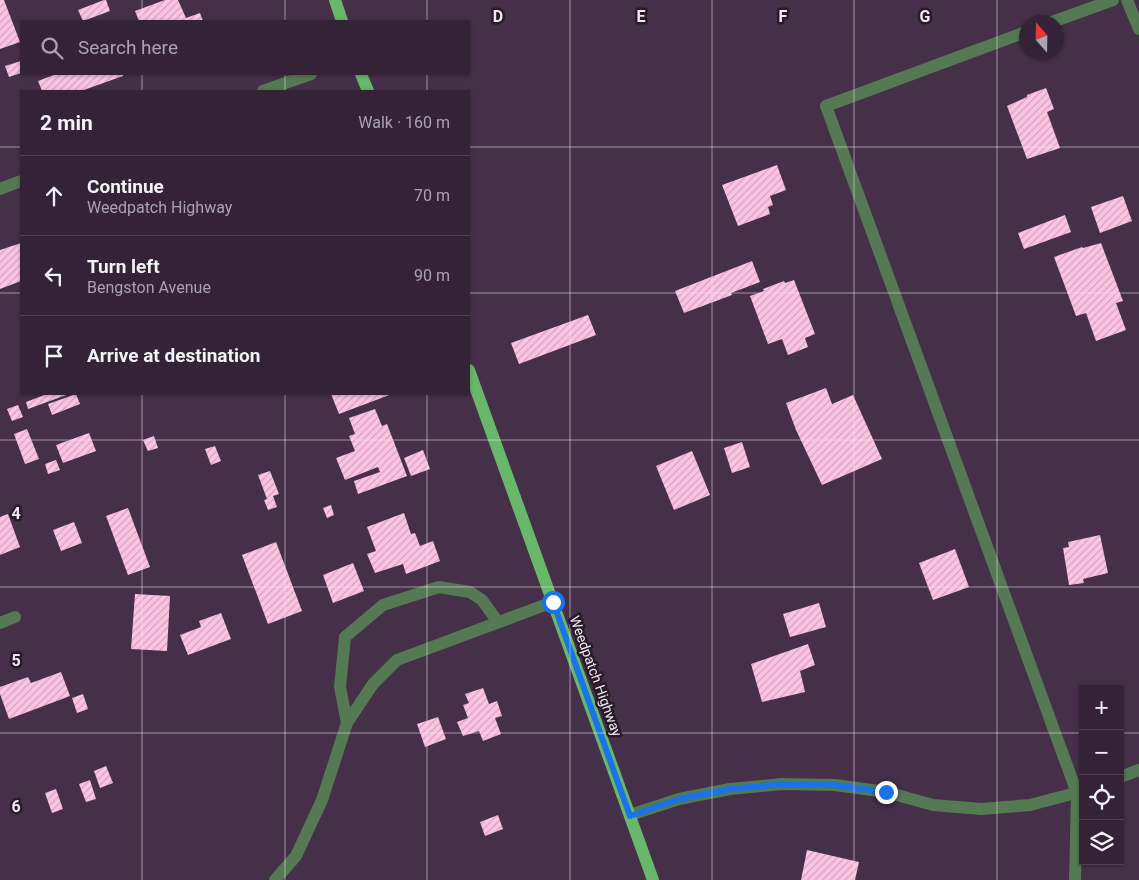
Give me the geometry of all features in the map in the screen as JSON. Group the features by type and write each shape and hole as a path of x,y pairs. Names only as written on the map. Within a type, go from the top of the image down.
{"main road":[{"path":"335,0 342,20"},
{"path":"362,75 368,90"},
{"name":"Weedpatch Highway","path":"470,373 653,880"}],"street":[{"path":"1064,18 1113,0"},
{"path":"1128,0 1139,30"},
{"path":"1019,35 826,106 1079,789"},
{"path":"266,90 308,75"},
{"path":"0,189 20,181"},
{"path":"347,723 340,688 345,638 383,605 439,587 470,592 482,600 498,622"},
{"path":"275,880 296,856 322,800 347,723 373,684 397,660 553,602"},
{"path":"0,622 15,617"},
{"path":"1124,776 1139,770"},
{"path":"630,816 679,799 730,789 782,784 834,785 886,792 933,805 981,809 1030,805 1079,792"},
{"path":"1075,880 1079,810"}],"building":[{"path":"0,0 4,0 20,42 0,49"},
{"path":"106,0 110,11 83,20 78,10"},
{"path":"165,0 178,0 186,18 200,13 203,20 139,20 135,11"},
{"path":"20,61 20,73 9,77 5,66"},
{"path":"53,75 123,75 84,90 42,90 38,81"},
{"path":"1046,88 1054,109 1047,112 1060,148 1027,159 1007,106 1027,97 1027,95"},
{"path":"777,165 786,190 770,196 773,205 768,207 770,214 738,226 722,185"},
{"path":"1123,196 1132,221 1100,233 1091,207"},
{"path":"1065,215 1071,232 1024,249 1018,233"},
{"path":"20,243 20,281 0,289 0,250"},
{"path":"1101,243 1123,301 1116,303 1126,330 1096,341 1086,313 1076,316 1054,257 1082,247"},
{"path":"752,261 760,282 684,313 675,291"},
{"path":"794,280 815,334 805,338 808,347 788,355 782,339 768,344 750,296 784,281 785,283"},
{"path":"588,315 596,335 519,364 511,343"},
{"path":"826,388 832,404 853,395 882,459 822,485 796,430 786,403"},
{"path":"44,395 66,395 28,409 26,402"},
{"path":"76,395 80,404 52,415 48,404"},
{"path":"331,395 389,395 339,414"},
{"path":"18,405 23,417 12,421 7,409"},
{"path":"375,409 382,426 387,424 407,476 358,494 354,481 380,472 378,467 345,480 336,458 355,451 349,436 355,434 349,418"},
{"path":"27,429 39,459 25,464 14,434"},
{"path":"89,433 96,451 63,463 56,445"},
{"path":"154,436 158,448 148,451 143,440"},
{"path":"742,442 750,467 732,473 724,448"},
{"path":"215,446 221,461 211,465 205,449"},
{"path":"423,450 430,469 411,476 404,458"},
{"path":"692,451 710,495 674,510 656,466"},
{"path":"56,460 60,470 48,474 45,464"},
{"path":"270,471 279,494 273,496 277,507 268,510 264,500 267,499 258,475"},
{"path":"331,505 334,515 327,518 323,508"},
{"path":"128,508 150,567 128,575 106,516"},
{"path":"404,513 411,534 415,533 420,546 433,541 440,561 406,574 403,564 375,573 367,554 376,551 367,527"},
{"path":"8,514 20,547 0,555 0,517"},
{"path":"74,522 82,543 61,551 53,530"},
{"path":"1100,535 1108,573 1083,579 1084,583 1069,585 1063,548 1069,547 1068,542"},
{"path":"276,542 302,611 268,624 242,555"},
{"path":"955,549 969,587 933,600 919,563"},
{"path":"353,563 364,591 333,603 323,575"},
{"path":"135,594 170,596 167,651 131,649"},
{"path":"819,603 826,627 790,637 783,614"},
{"path":"221,613 231,639 188,655 180,635 201,627 199,621"},
{"path":"808,644 815,665 800,671 805,692 762,702 751,664"},
{"path":"61,672 70,696 9,719 0,694 0,687 28,677 31,683"},
{"path":"483,688 489,704 497,701 502,716 495,718 501,734 483,741 479,731 463,736 457,722 468,718 463,705 469,703 465,694"},
{"path":"83,694 88,709 77,713 72,698"},
{"path":"438,717 446,739 425,747 417,724"},
{"path":"106,766 113,783 100,788 94,771"},
{"path":"90,780 96,799 86,802 79,784"},
{"path":"56,789 63,809 52,813 45,793"},
{"path":"498,815 503,829 485,836 480,822"},
{"path":"807,850 859,862 855,880 801,880"}],"route":[{"path":"553,602 630,816 679,799 730,789 782,784 834,785 886,792"}]}
